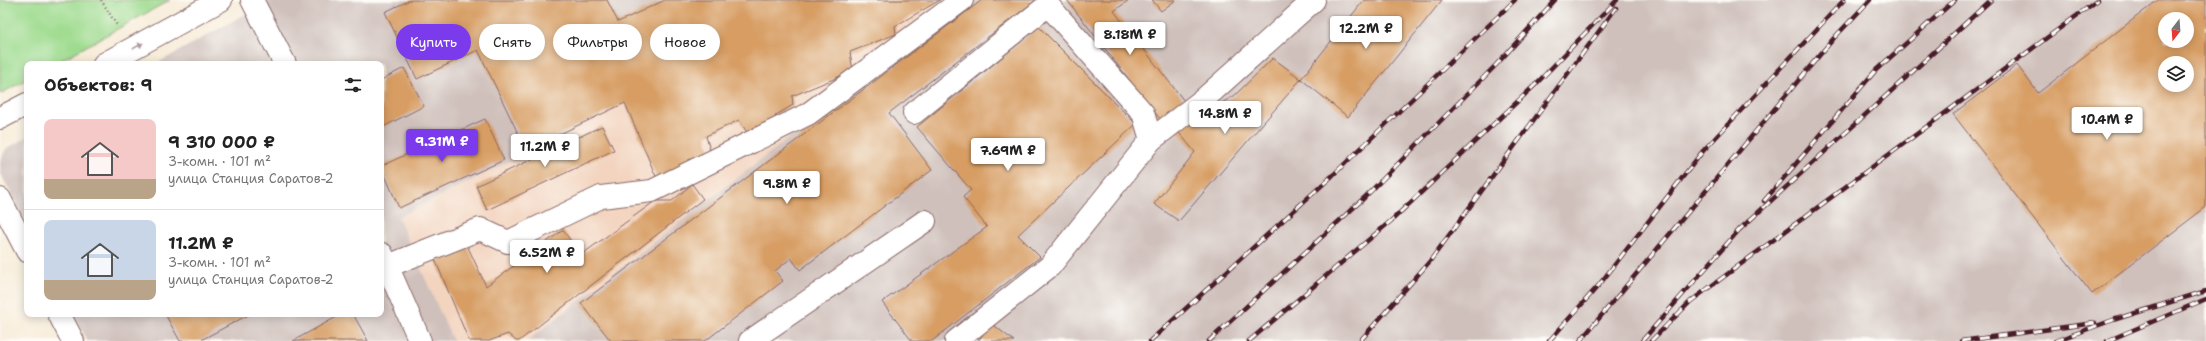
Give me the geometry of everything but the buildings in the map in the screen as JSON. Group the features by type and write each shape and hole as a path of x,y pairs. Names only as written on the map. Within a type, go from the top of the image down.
{"street":[{"path":"109,61 221,0"},
{"path":"252,0 283,61"},
{"path":"420,341 384,259 480,229 508,242 601,197 652,190 808,114 962,0"},
{"path":"956,341 1050,266 1151,140 1204,99 1314,0"},
{"path":"914,113 1048,5 1143,113 1151,140"},
{"path":"0,118 24,106"},
{"path":"0,199 24,245"},
{"path":"750,341 774,335 925,221"},
{"path":"61,317 73,341"}],"shaded area":[{"path":"270,0 665,0 618,22 619,24 553,24 553,60 636,60 651,90 398,217 453,341 87,341 75,317 384,317 384,61 161,61"},
{"path":"665,0 974,0 862,81 527,341 453,341 398,217 651,90 636,60 642,60 642,24 619,24 618,22"},
{"path":"974,0 2206,0 2206,341 527,341 862,81"},
{"path":"24,139 24,219 0,172 0,161 6,149"}],"green space":[{"path":"0,0 170,0 59,61 24,61 24,81 0,94"}],"railway":[{"path":"1150,341 1332,176 1515,0"},
{"path":"1209,341 1364,198 1496,65 1555,0"},
{"path":"1249,341 1392,220 1536,84 1617,0"},
{"path":"1549,341 1599,285 1703,151 1844,0"},
{"path":"1580,341 1834,38 1870,0"},
{"path":"1764,201 1876,70 1955,0"},
{"path":"1642,341 1739,230 1991,0"},
{"path":"1651,341 1691,301 2098,0"},
{"path":"1360,341 1430,261 1616,8"},
{"path":"2055,341 2113,320 2206,291"},
{"path":"2107,341 2206,299"},
{"path":"1961,341 2095,323"}]}
